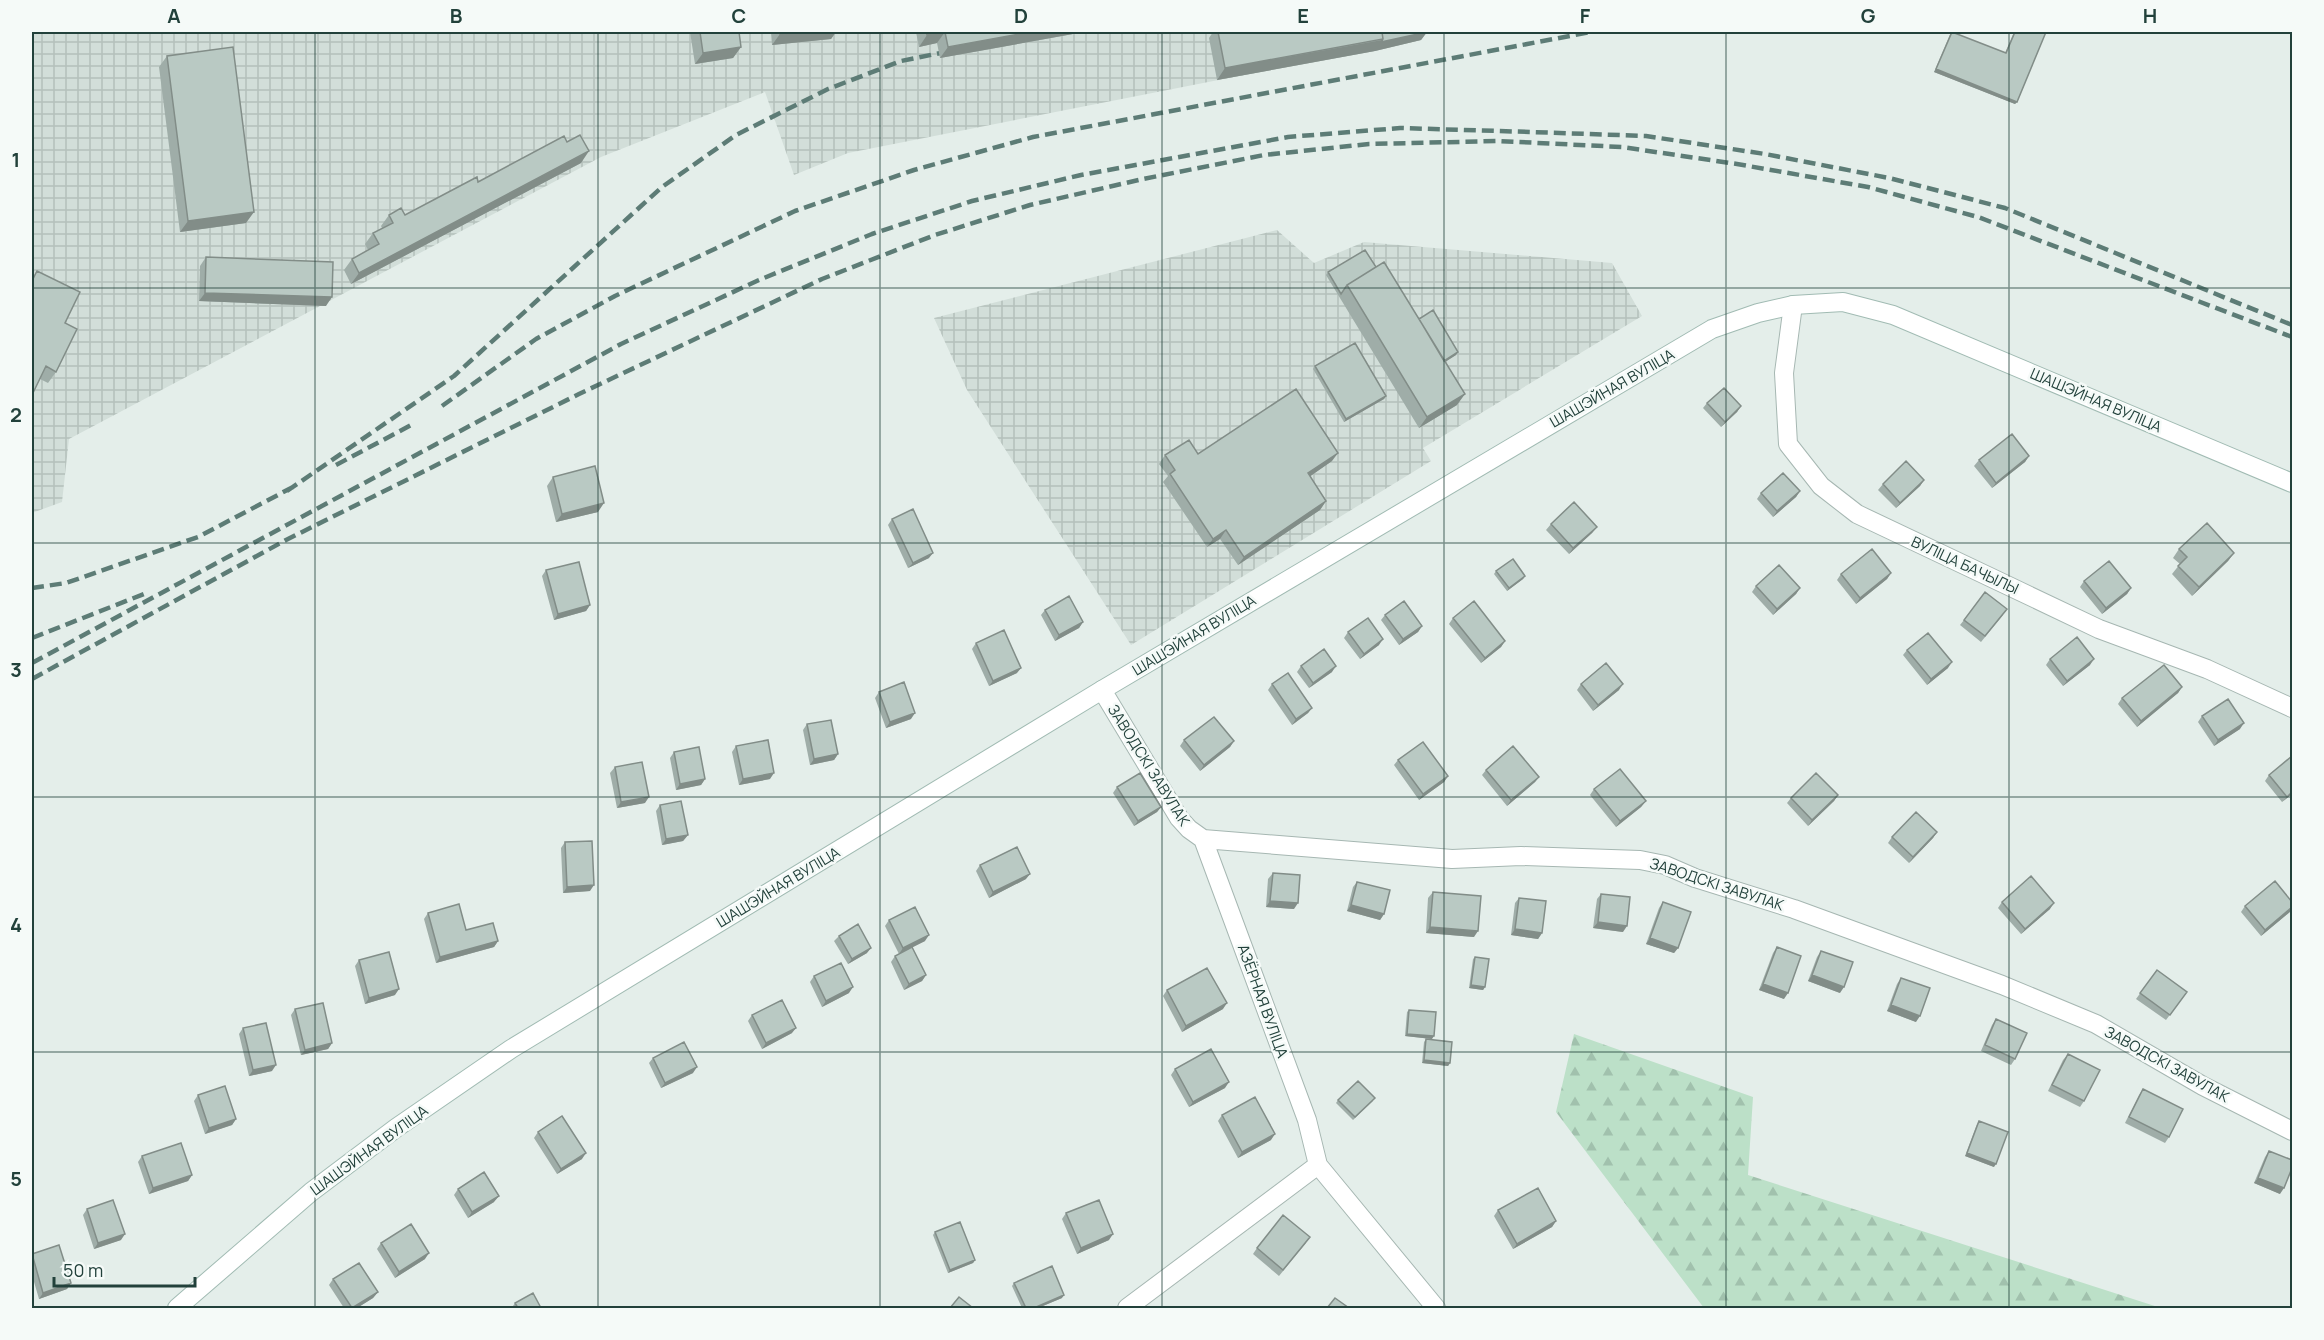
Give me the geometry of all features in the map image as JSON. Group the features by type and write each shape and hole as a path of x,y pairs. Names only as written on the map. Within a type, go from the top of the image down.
{"street":[{"name":"ШАШЭЙНАЯ ВУЛІЦА","path":"177,1308 311,1192 396,1128 511,1049 1102,690 1712,329 1758,313 1793,305 1842,302 1893,315 2292,483"},
{"name":"ВУЛІЦА БАЧЫЛЫ","path":"1793,305 1784,373 1788,444 1821,486 1857,514 1983,574 2099,628 2207,669 2292,708"},
{"name":"ЗАВОДСКІ ЗАВУЛАК","path":"1102,690 1179,818 1203,839 1452,859 1521,856 1640,860 1665,865 1695,878 1794,909 2002,985 2096,1024 2203,1086 2292,1131"},
{"name":"АЗЁРНАЯ ВУЛІЦА","path":"1203,839 1307,1120 1318,1165 1436,1308"},
{"path":"1127,1308 1318,1165"}],"shaded area":[{"path":"32,32 1419,32 1421,40 848,153 794,175 765,92 601,157 69,439 62,502 32,513"},
{"path":"1277,230 1314,263 1364,242 1612,263 1642,316 1423,448 1431,461 1131,645 967,390 934,318"}],"green space":[{"path":"1574,1034 1753,1097 1748,1175 2161,1308 1704,1308 1556,1112"}],"building":[{"path":"700,32 739,32 741,47 703,53"},
{"path":"926,32 945,32 927,35"},
{"path":"945,32 1030,32 948,47"},
{"path":"1218,32 1382,32 1383,39 1225,68"},
{"path":"1382,32 1427,32 1381,42"},
{"path":"1952,32 2006,53 2015,32 2046,32 2017,102 1936,69"},
{"path":"233,47 254,212 188,221 167,56"},
{"path":"580,135 589,151 359,273 352,259 379,244 373,233 393,223 389,215 401,208 405,215 477,177 478,182 564,136 567,142"},
{"path":"1365,250 1376,267 1347,285 1341,294 1328,272"},
{"path":"206,257 333,262 332,297 205,293"},
{"path":"1384,262 1465,394 1427,417 1347,285"},
{"path":"37,271 80,292 65,323 77,329 56,372 46,366 32,395 32,281"},
{"path":"1433,310 1458,352 1444,361 1419,319"},
{"path":"1355,343 1386,396 1346,419 1315,366"},
{"path":"1724,388 1741,406 1725,422 1707,403"},
{"path":"1296,389 1338,453 1308,473 1326,501 1244,557 1226,530 1213,539 1170,474 1175,470 1165,455 1189,440 1198,454"},
{"path":"2012,434 2029,456 1996,483 1979,460"},
{"path":"1906,461 1924,480 1900,503 1883,484"},
{"path":"595,466 604,503 562,514 553,477"},
{"path":"1783,473 1800,491 1777,511 1761,493"},
{"path":"1574,502 1597,527 1573,548 1551,524"},
{"path":"913,509 933,553 913,563 892,519"},
{"path":"2207,523 2234,553 2199,587 2178,566 2187,557 2179,549"},
{"path":"1872,549 1891,573 1860,598 1841,574"},
{"path":"1513,559 1525,576 1509,588 1496,571"},
{"path":"2109,561 2131,588 2106,608 2084,581"},
{"path":"579,562 590,605 558,614 546,570"},
{"path":"1779,565 1800,588 1777,609 1756,586"},
{"path":"1985,592 2007,609 1985,636 1964,620"},
{"path":"1069,596 1083,622 1059,635 1045,610"},
{"path":"1404,601 1422,626 1403,639 1385,615"},
{"path":"1474,601 1505,641 1485,658 1453,618"},
{"path":"1368,618 1383,639 1364,654 1348,632"},
{"path":"1004,630 1021,668 993,681 976,643"},
{"path":"1928,633 1952,662 1931,679 1907,650"},
{"path":"2077,637 2094,659 2067,681 2050,659"},
{"path":"1324,649 1336,666 1313,683 1301,666"},
{"path":"1606,663 1623,684 1598,705 1581,684"},
{"path":"2164,665 2182,687 2141,721 2122,698"},
{"path":"1288,673 1312,708 1296,719 1272,684"},
{"path":"904,682 915,713 890,722 879,692"},
{"path":"2228,699 2244,723 2218,740 2202,716"},
{"path":"1214,717 1234,741 1204,765 1184,740"},
{"path":"831,720 838,754 814,759 807,724"},
{"path":"768,740 774,773 743,779 736,746"},
{"path":"1423,742 1448,776 1423,794 1398,760"},
{"path":"1513,746 1539,777 1511,800 1486,770"},
{"path":"699,747 705,779 680,784 674,752"},
{"path":"2292,756 2292,792 2287,797 2269,775"},
{"path":"642,762 649,797 621,802 615,767"},
{"path":"1620,769 1646,801 1620,821 1594,789"},
{"path":"1140,773 1161,807 1138,821 1117,787"},
{"path":"1816,773 1838,795 1812,820 1791,798"},
{"path":"681,801 688,835 666,839 660,805"},
{"path":"1916,812 1937,832 1913,857 1892,837"},
{"path":"592,841 594,885 567,887 565,842"},
{"path":"1017,847 1030,874 993,892 980,865"},
{"path":"1273,873 1300,875 1298,903 1270,901"},
{"path":"2031,876 2054,903 2025,929 2002,902"},
{"path":"2275,881 2292,902 2292,907 2265,930 2245,906"},
{"path":"1357,882 1390,890 1384,914 1351,905"},
{"path":"1433,892 1481,896 1478,931 1430,927"},
{"path":"1601,894 1630,897 1627,926 1598,922"},
{"path":"1519,898 1546,901 1542,933 1515,929"},
{"path":"1663,902 1691,912 1678,948 1650,938"},
{"path":"459,904 466,930 493,923 498,941 440,957 428,913"},
{"path":"915,907 929,935 903,948 889,920"},
{"path":"858,924 871,948 852,959 839,936"},
{"path":"912,947 926,975 909,984 895,956"},
{"path":"1777,947 1801,956 1788,993 1763,984"},
{"path":"1821,951 1853,962 1844,987 1812,975"},
{"path":"389,952 399,989 369,998 359,960"},
{"path":"1475,957 1489,959 1485,987 1471,985"},
{"path":"841,963 853,987 826,1001 814,976"},
{"path":"1207,968 1227,1003 1186,1026 1167,990"},
{"path":"2157,970 2187,992 2170,1015 2140,993"},
{"path":"1901,978 1930,988 1920,1016 1891,1005"},
{"path":"782,1000 796,1028 766,1043 752,1015"},
{"path":"323,1003 332,1043 305,1050 295,1009"},
{"path":"1409,1010 1436,1012 1434,1036 1407,1034"},
{"path":"1996,1019 2027,1033 2015,1059 1985,1045"},
{"path":"266,1023 276,1065 253,1070 243,1028"},
{"path":"1426,1039 1452,1042 1450,1063 1424,1060"},
{"path":"684,1042 697,1067 665,1083 653,1058"},
{"path":"1211,1049 1229,1082 1193,1102 1175,1069"},
{"path":"2068,1054 2100,1070 2084,1101 2052,1085"},
{"path":"1358,1081 1375,1098 1355,1117 1338,1100"},
{"path":"225,1086 236,1119 209,1128 198,1095"},
{"path":"2143,1089 2183,1109 2169,1137 2129,1117"},
{"path":"1255,1097 1275,1134 1242,1152 1222,1115"},
{"path":"562,1116 586,1153 561,1169 538,1132"},
{"path":"1979,1121 2008,1132 1996,1164 1967,1153"},
{"path":"181,1143 192,1175 153,1188 142,1156"},
{"path":"2269,1151 2292,1160 2292,1168 2284,1188 2258,1178"},
{"path":"484,1172 499,1196 472,1212 458,1189"},
{"path":"1538,1188 1556,1221 1517,1244 1498,1210"},
{"path":"113,1200 125,1234 98,1243 87,1209"},
{"path":"1099,1200 1113,1234 1081,1248 1066,1213"},
{"path":"1283,1215 1310,1237 1283,1270 1257,1248"},
{"path":"960,1222 975,1260 950,1270 935,1232"},
{"path":"411,1224 429,1253 399,1272 381,1243"},
{"path":"59,1245 71,1283 43,1293 32,1254"},
{"path":"359,1263 378,1292 352,1308 333,1279"},
{"path":"1052,1266 1064,1295 1034,1308 1026,1308 1014,1283"},
{"path":"533,1293 541,1308 518,1308 515,1303"},
{"path":"959,1297 973,1308 950,1308"},
{"path":"1335,1298 1349,1308 1327,1308"}],"railway":[{"path":"442,406 536,339 615,296 795,211 914,170 1033,137 1591,32"},
{"path":"287,491 454,376 662,187 736,135 828,89 901,61 955,50"},
{"path":"32,663 621,344 759,280 872,234 972,201 1081,175 1288,137 1400,128 1646,136 1765,154 1889,178 2005,208 2292,325"},
{"path":"32,679 286,540 579,394 822,279 935,235 1030,205 1143,179 1264,155 1369,144 1498,141 1622,147 1868,187 1978,217 2292,337"},
{"path":"336,465 415,423"},
{"path":"32,588 66,583 198,537 293,487"},
{"path":"32,638 149,592"}]}
